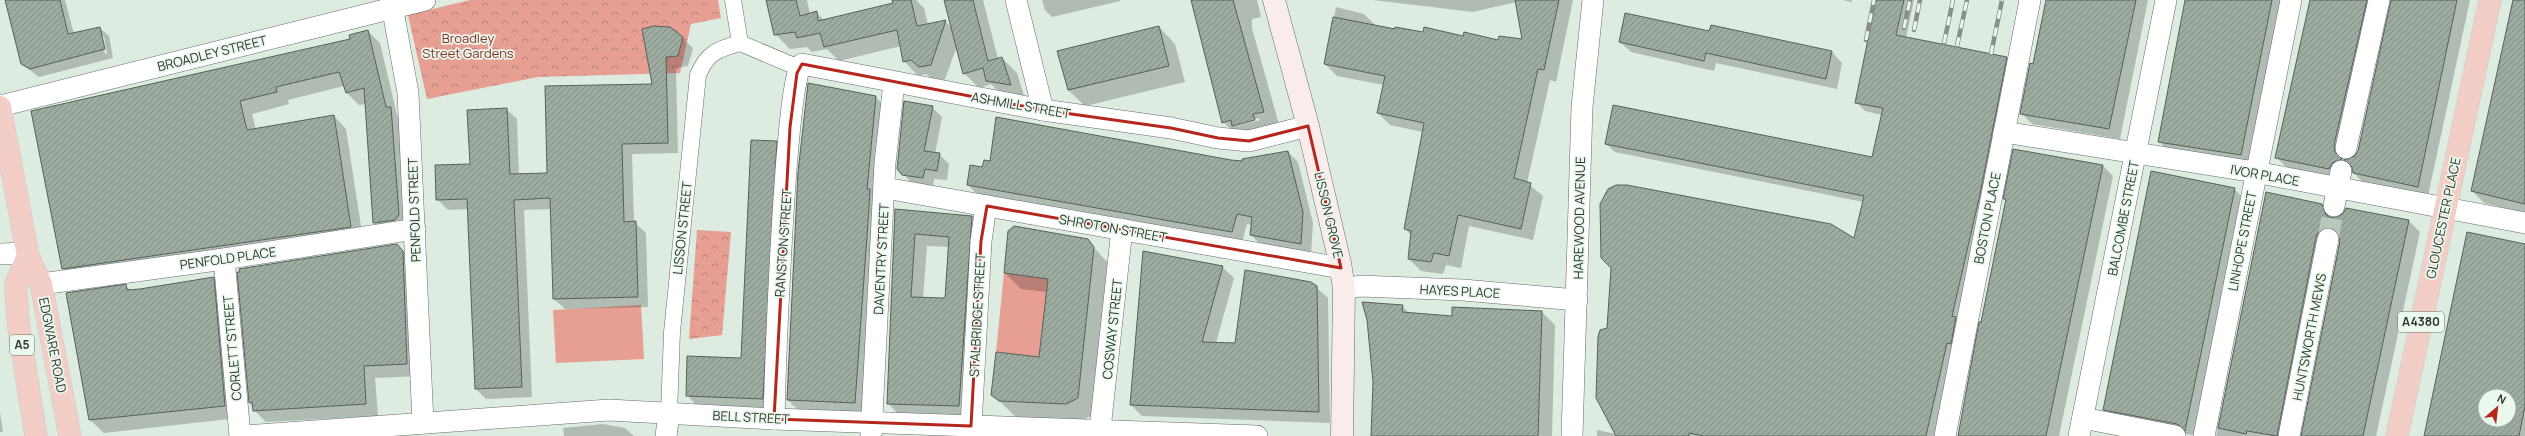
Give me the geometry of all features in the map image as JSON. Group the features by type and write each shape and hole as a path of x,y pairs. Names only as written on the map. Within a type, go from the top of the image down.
{"highway":[{"name":"GLOUCESTER PLACE","path":"2397,436 2444,208 2490,0"},
{"name":"EDGWARE ROAD","path":"0,107 28,255 41,284 70,436"},
{"name":"EDGWARE ROAD","path":"28,255 16,283 16,295 19,330 36,436"}],"main road":[{"name":"LISSON GROVE","path":"1274,0 1308,126 1341,268 1344,289 1342,436"}],"street":[{"name":"BROADLEY STREET","path":"0,107 392,4 425,0"},
{"path":"733,0 740,43"},
{"path":"1016,0 1043,110"},
{"name":"HAREWOOD AVENUE","path":"1572,436 1582,107 1593,0"},
{"name":"BOSTON PLACE","path":"1945,436 2030,0"},
{"name":"BALCOMBE STREET","path":"2081,427 2166,0"},
{"name":"LINHOPE STREET","path":"2204,436 2255,172 2291,0"},
{"path":"2346,148 2379,0"},
{"name":"PENFOLD STREET","path":"392,4 408,93 423,422"},
{"name":"ASHMILL STREET","path":"740,43 799,68 805,64 1043,110 1171,128 1218,138 1249,141 1308,126"},
{"name":"LISSON STREET","path":"666,436 669,413 672,332 698,75 701,67 716,49 740,43"},
{"name":"RANSTON STREET","path":"774,419 777,321 789,142 799,68"},
{"name":"DAVENTRY STREET","path":"872,429 889,118 894,82"},
{"name":"IVOR PLACE","path":"2004,132 2255,172 2525,223"},
{"name":"SHROTON STREET","path":"885,188 1341,268"},
{"name":"STALBRIDGE STREET","path":"971,426 981,241 986,206"},
{"name":"PENFOLD PLACE","path":"41,284 224,260 415,229"},
{"name":"COSWAY STREET","path":"1097,431 1122,229"},
{"name":"HUNTSWORTH MEWS","path":"2289,436 2328,239"},
{"path":"0,254 28,255"},
{"name":"CORLETT STREET","path":"224,260 240,436"},
{"name":"HAYES PLACE","path":"1344,289 1360,286 1464,290 1577,300"},
{"name":"BELL STREET","path":"245,436 401,430 423,422 595,410 774,419 872,429 971,426 1257,436"},
{"path":"2081,427 2175,436"}],"highlighted area":[{"path":"802,64 1043,110 1171,128 1218,138 1249,141 1308,126 1341,268 1122,229 987,206 981,241 971,426 774,419 790,127 797,73"}],"green space":[{"name":"Broadley Street Gardens","path":"470,0 718,0 721,18 691,24 680,73 538,77 427,99 408,15"},
{"path":"697,230 731,232 722,335 689,339"},
{"path":"1004,273 1048,279 1039,357 996,352"},
{"path":"641,305 644,359 556,363 553,310"}],"building":[{"path":"5,0 60,0 68,34 100,27 105,49 30,69 21,64"},
{"path":"766,0 796,0 800,16 817,11 818,21 893,3 892,0 911,0 917,26 946,20 931,65 919,67 911,60 903,62 897,30 824,47 820,33 797,38 795,32 774,35"},
{"path":"944,0 973,0 988,61 1002,57 1011,85 986,81 983,68 963,74"},
{"path":"1191,0 1233,0 1264,112 1253,114 1255,120 1232,126 1231,120 1222,123"},
{"path":"1515,0 1559,0 1544,70 1538,69 1514,178 1531,183 1521,229 1458,215 1449,256 1434,253 1431,262 1408,259 1411,231 1404,229 1424,123 1377,113 1385,76 1324,64 1333,17 1395,29 1395,27 1423,32 1424,27 1463,36 1464,32 1498,40 1499,36 1522,39"},
{"path":"1876,0 1904,0 1896,35 2007,57 1980,194 1952,316 1956,317 1951,344 1947,343 1926,436 1704,436 1689,433 1689,436 1616,436 1596,398 1598,337 1600,330 1607,328 1611,268 1601,258 1600,204 1608,189 1616,185 1627,185 1831,224 1854,238 1864,196 1605,144 1613,105 1872,157 1883,108 1855,103"},
{"path":"2046,0 2136,0 2109,129 2020,114 2030,63 2033,64"},
{"path":"2185,0 2272,0 2241,155 2158,142"},
{"path":"2310,0 2367,0 2334,145 2335,152 2342,159 2332,163 2329,169 2275,158"},
{"path":"2391,0 2457,0 2418,187 2353,173 2352,167 2344,160 2355,156 2358,151"},
{"path":"2513,0 2525,0 2525,204 2471,191"},
{"path":"1625,13 1709,31 1711,25 1832,51 1826,79 1706,53 1704,61 1619,42"},
{"path":"654,26 670,27 683,37 678,56 666,57 668,143 622,144 624,222 636,221 638,297 553,299 550,198 514,200 522,387 475,389 467,199 436,200 435,165 470,164 467,110 507,108 510,174 547,173 545,86 652,84 642,29"},
{"path":"1159,26 1169,66 1068,90 1057,51"},
{"path":"368,30 386,107 391,107 399,215 395,220 373,223 364,88 346,93 339,72 276,87 277,92 240,101 247,130 334,115 351,227 62,269 31,111 350,39 349,35"},
{"path":"808,83 876,96 867,189 870,189 869,208 855,403 787,400 798,172"},
{"path":"904,101 933,106 924,151 940,153 937,171 925,169 923,178 902,175 897,169"},
{"path":"996,117 1231,160 1242,161 1242,159 1288,151 1303,212 1301,244 1250,235 1252,217 1237,214 1232,232 967,185 970,165 982,167 984,160 990,161"},
{"path":"751,140 777,141 763,399 686,396 687,356 741,358"},
{"path":"2013,149 2103,165 2046,436 1958,436 1979,322 1981,322 2006,199 2003,199"},
{"path":"2151,171 2235,188 2185,431 2177,424 2103,410"},
{"path":"2266,192 2322,204 2326,215 2332,218 2343,214 2346,208 2409,220 2363,436 2301,436 2340,241 2336,230 2330,227 2319,231 2316,237 2277,436 2247,431 2246,434 2218,428"},
{"path":"895,209 972,216 959,406 887,404","holes":["915,234 949,237 945,298 911,297"]},
{"path":"1014,226 1088,239 1094,247 1078,398 1066,404 999,401 991,395 996,352 1039,357 1048,279 1004,273 1008,231"},
{"path":"2467,232 2525,244 2525,406 2519,436 2424,436"},
{"path":"397,244 403,251 407,364 364,366 366,404 253,411 252,402 249,403 237,272 240,272 239,269"},
{"path":"1143,251 1223,266 1202,342 1235,343 1245,270 1311,282 1317,286 1319,412 1130,405"},
{"path":"214,277 225,406 89,420 66,293 126,284 127,290 140,289"},
{"path":"1362,302 1403,305 1402,312 1452,316 1452,307 1542,311 1538,436 1371,436 1373,382 1367,320"}],"tunnel":[{"path":"2328,239 2334,206"}],"railway":[{"path":"1866,40 1874,0"},
{"path":"1904,28 1910,0"},
{"path":"1914,30 1920,0"},
{"path":"1944,43 1953,0"},
{"path":"1957,46 1967,0"},
{"path":"1991,54 2002,0"}]}
